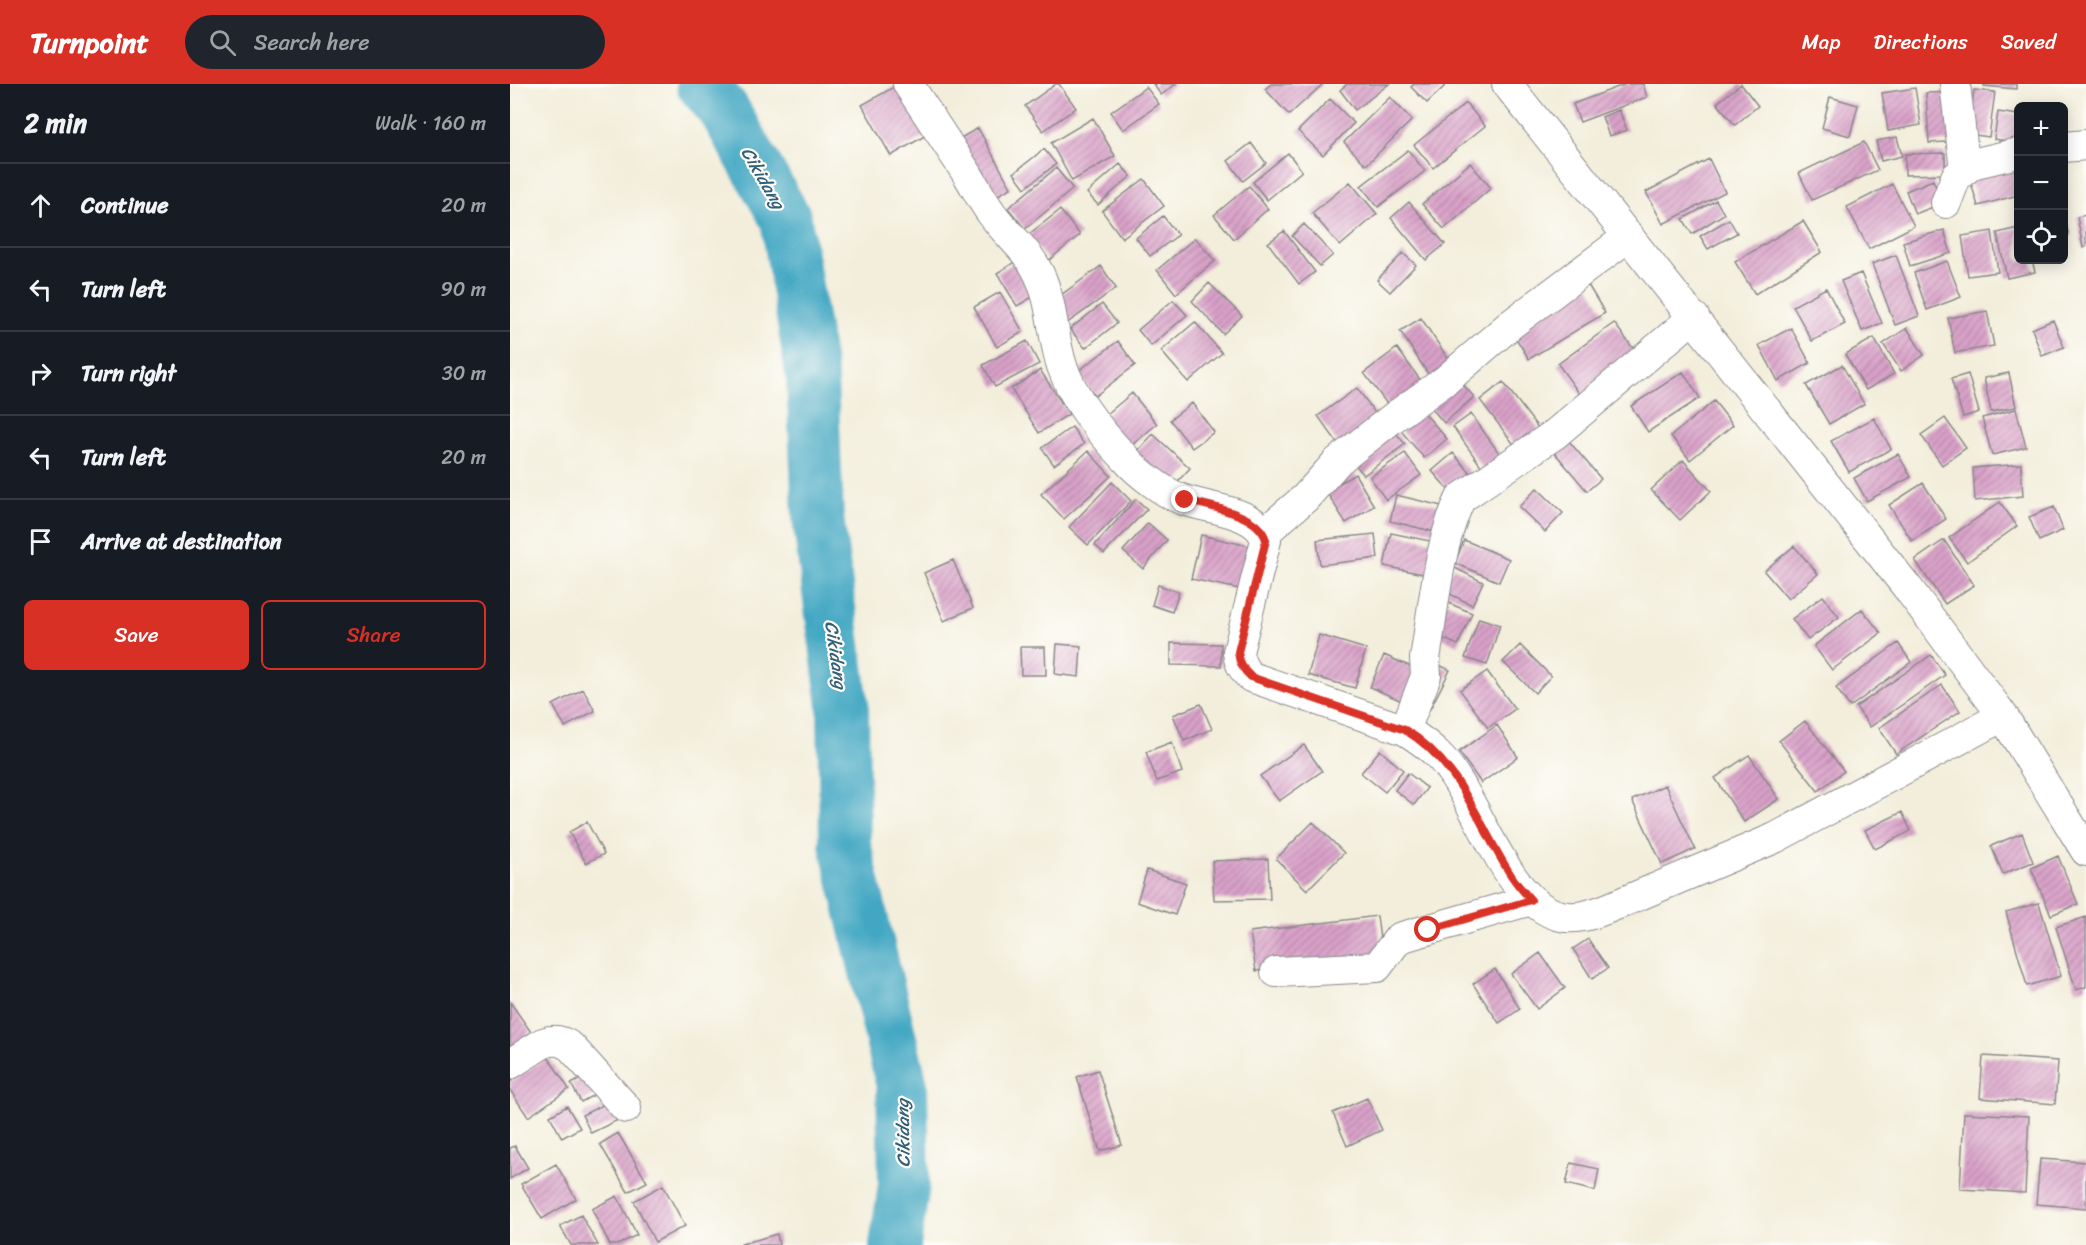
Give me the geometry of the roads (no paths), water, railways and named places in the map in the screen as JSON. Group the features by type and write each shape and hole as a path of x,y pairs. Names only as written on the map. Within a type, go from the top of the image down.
{"street":[{"path":"908,84 992,214 1023,248 1039,273 1048,296 1061,364 1072,388 1107,438 1132,466 1173,495 1240,515 1258,525 1264,533 1266,540 1238,652 1246,674 1405,730 1423,740 1452,773 1513,879 1540,908 1570,918 1592,914 1775,838 2003,716"},
{"path":"1507,84 1907,587 2003,716 2086,851"},
{"path":"1955,84 1965,170"},
{"path":"2068,147 2086,145"},
{"path":"1946,203 1956,177 1972,164 2014,154"},
{"path":"1264,533 1305,498 1338,461 1446,380 1510,325 1629,236"},
{"path":"1405,730 1426,676 1425,659 1447,536 1453,514 1461,498 1555,434 1694,317"},
{"path":"1276,972 1377,967 1399,938 1531,900"},
{"path":"510,1064 543,1043 560,1041 571,1047 626,1108"}],"waterway":[{"name":"Cikidang","path":"702,84 724,110 786,219 812,378 818,517 843,705 845,844 902,1086 904,1185 895,1245"}]}
